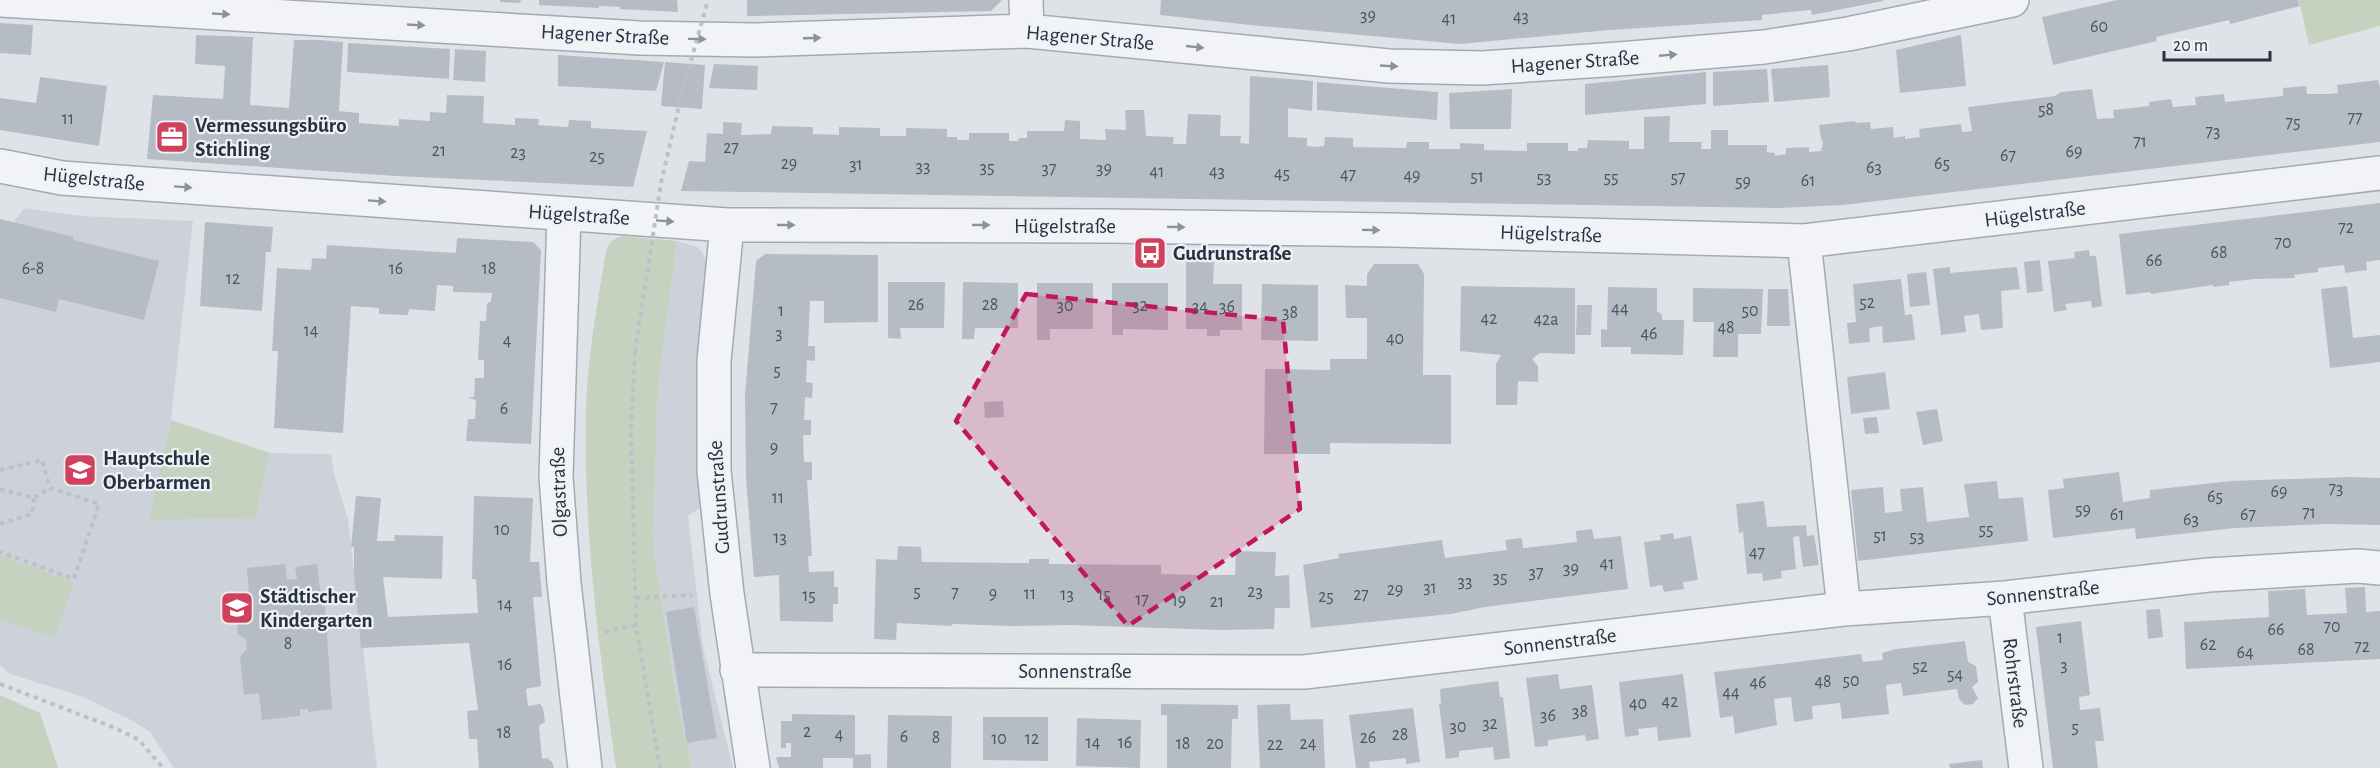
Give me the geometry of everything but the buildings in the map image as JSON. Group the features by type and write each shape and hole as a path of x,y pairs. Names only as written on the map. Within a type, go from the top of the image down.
{"street":[{"name":"Hagener Straße","path":"0,0 162,5 640,38 754,40 1027,15 1389,66 1482,68 1764,47 1848,34 2012,0"},
{"name":"Hügelstraße","path":"0,166 62,178 727,225 1334,229 1804,241 2380,173"},
{"name":"Olgastraße","path":"564,214 556,477 564,583 585,768"},
{"name":"Gudrunstraße","path":"727,225 714,361 714,471 727,594 753,768"},
{"path":"1804,241 1844,609"},
{"name":"Sonnenstraße","path":"737,669 1304,672 1844,609 2005,598 2208,575 2358,566 2380,568"},
{"name":"Rohrstraße","path":"2005,598 2026,768"}],"path":[{"path":"660,768 636,625 631,429 635,352 661,183 682,93 708,0"},
{"path":"0,471 42,460 50,488"},
{"path":"0,489 34,498 50,488"},
{"path":"0,552 74,579 99,504 50,488"},
{"path":"0,524 32,514 34,498"},
{"path":"636,598 727,594"},
{"path":"0,684 131,736 145,746 163,768"}],"highlighted area":[{"path":"1026,294 1283,320 1300,509 1128,626 956,421"}],"shaded area":[{"path":"24,208 82,216 193,221 171,420 148,520 255,519 270,453 331,454 334,474 348,519 377,768 174,768 150,732 131,720 83,697 10,674 0,665 0,219 14,222"},
{"path":"677,241 698,247 714,270 705,504 688,516 703,647 733,768 692,768 676,694 653,544 658,389"}],"green space":[{"path":"2299,0 2380,0 2380,26 2309,45"},
{"path":"623,236 677,241 658,389 653,544 676,694 692,768 616,768 604,679 590,545 586,410 588,372 605,257 610,243"},
{"path":"171,420 270,453 255,519 148,520"},
{"path":"0,556 74,582 55,638 0,619"},
{"path":"0,695 40,713 58,768 0,768"}],"place":[{"name":"Vermessungsbüro Stichling","path":"172,137"},
{"name":"Gudrunstraße","path":"1150,253"},
{"name":"Hauptschule Oberbarmen","path":"80,470"},
{"name":"Städtischer Kindergarten","path":"237,608"}]}
